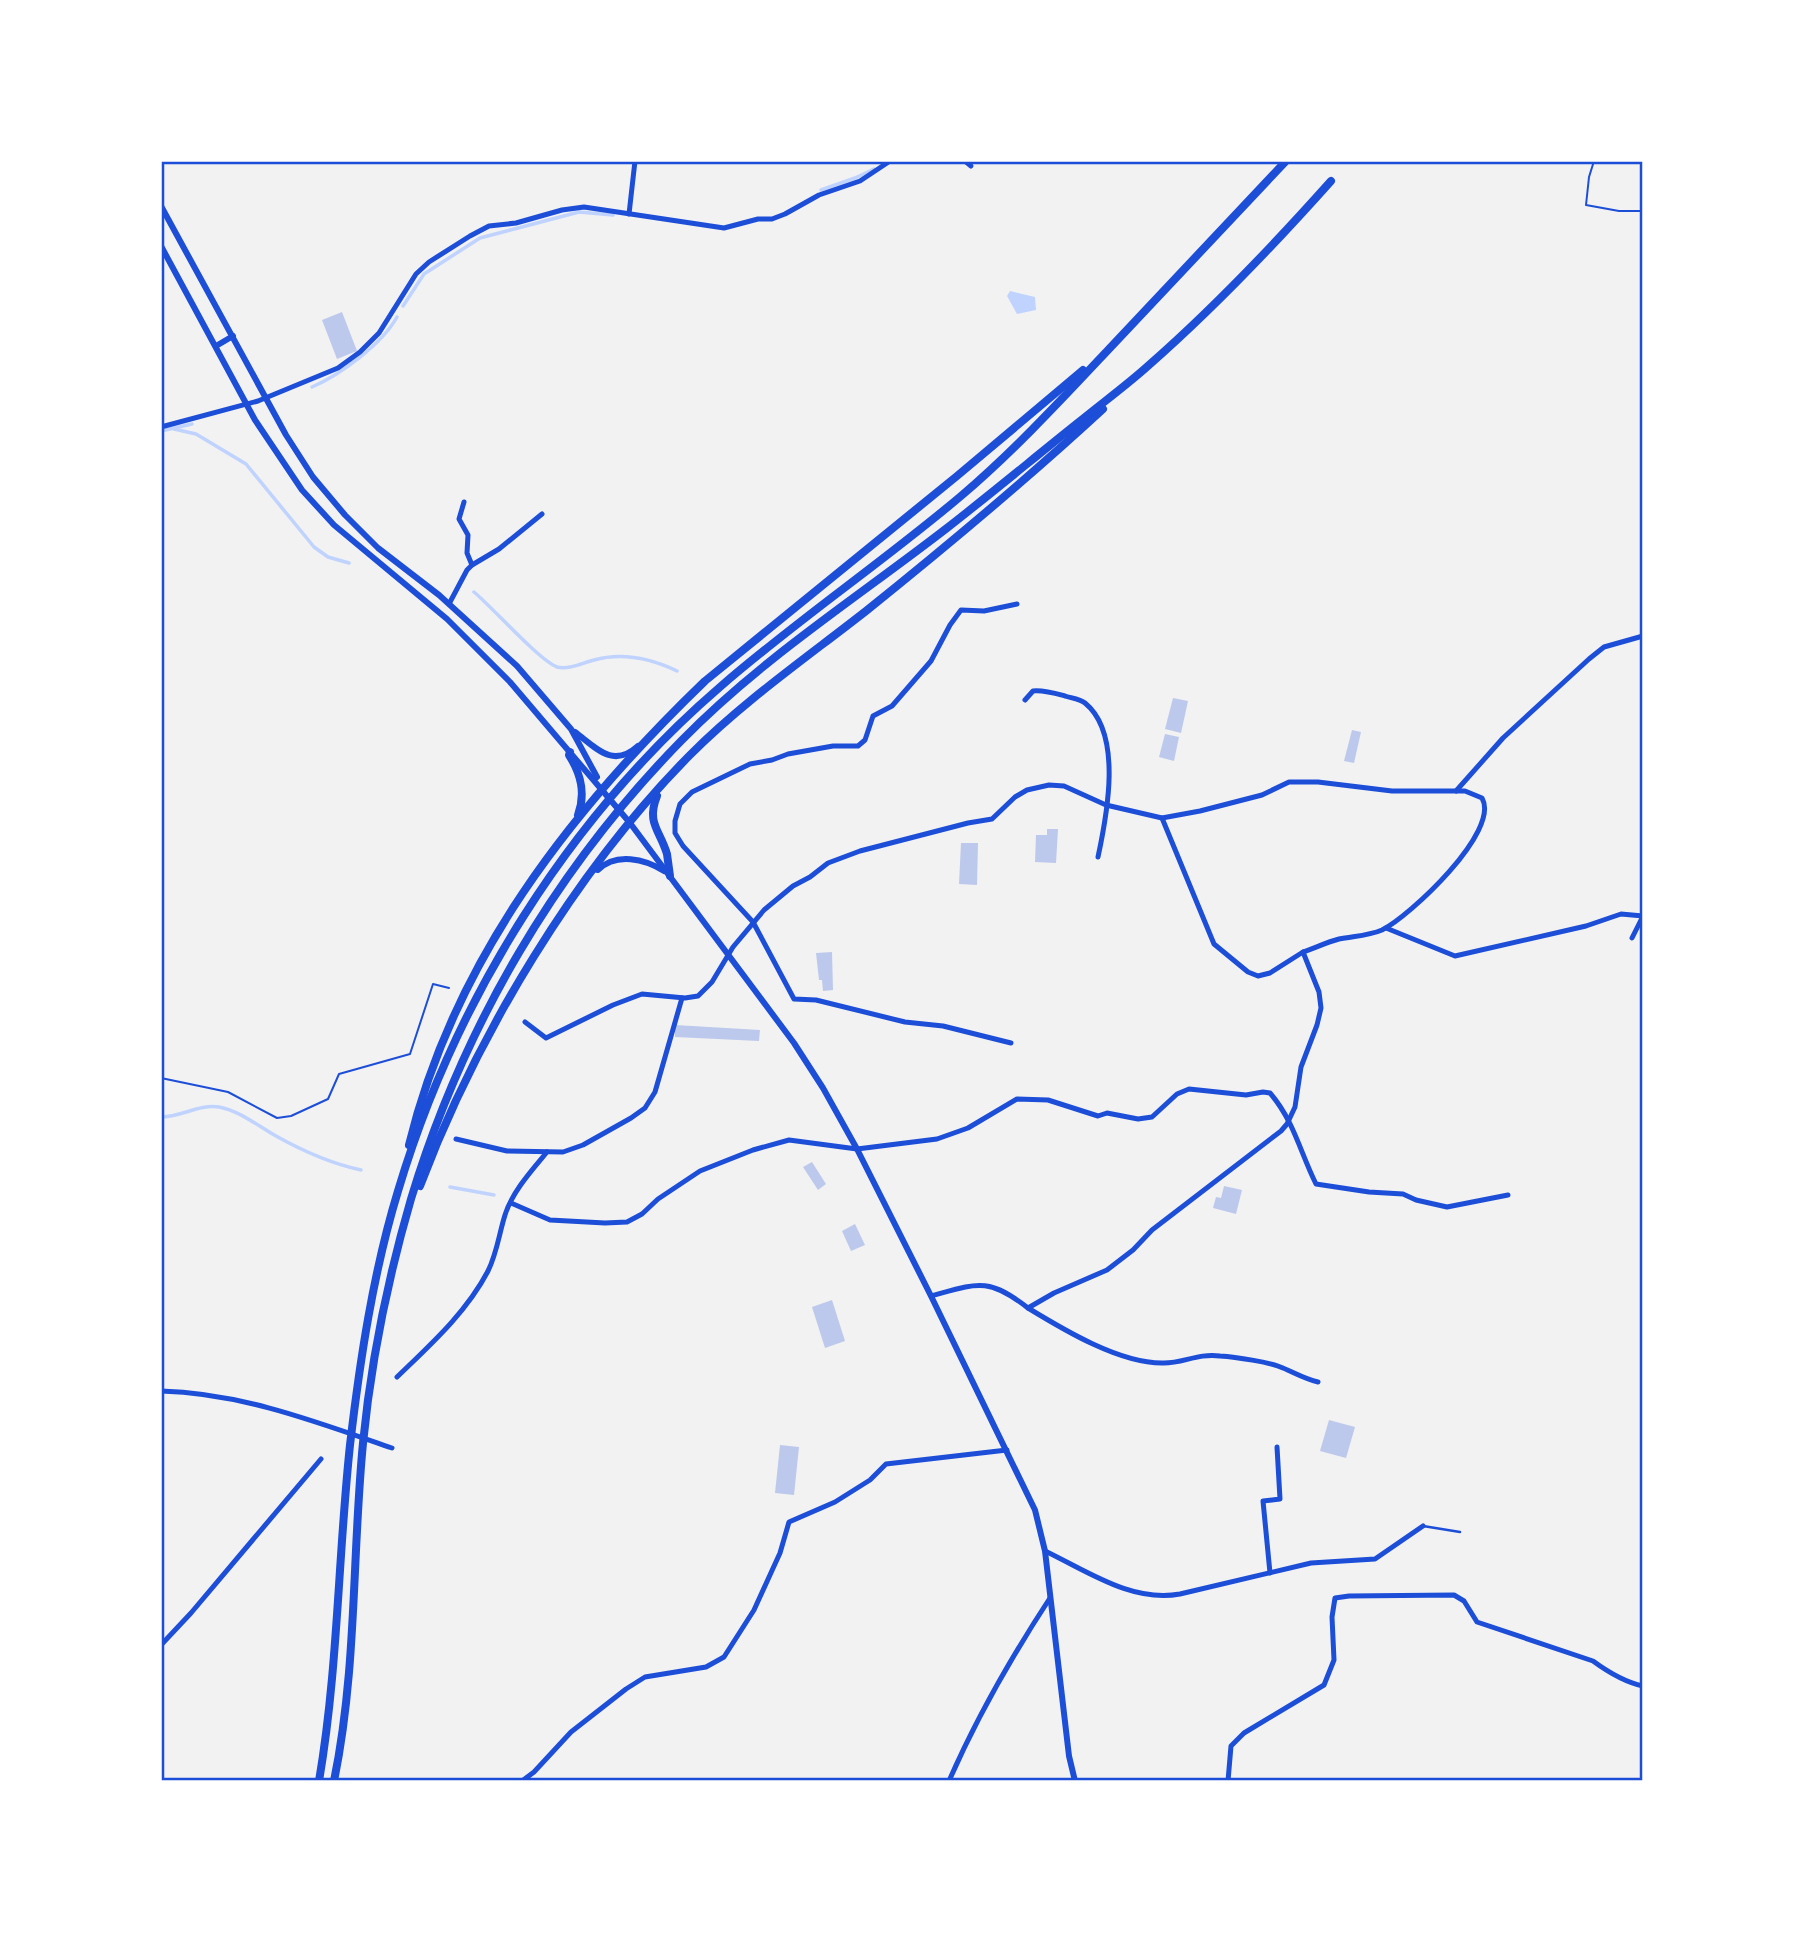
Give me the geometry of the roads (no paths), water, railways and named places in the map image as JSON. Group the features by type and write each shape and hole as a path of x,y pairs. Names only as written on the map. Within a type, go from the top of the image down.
{"highway":[{"path":"398,1188 441,1073 478,995 530,906 580,837 660,743 737,672 963,495 1039,422 1286,161"},
{"path":"400,1241 439,1139 471,1072 529,966 594,869 662,786 692,752 771,683 882,598 1020,485 1235,284 1331,181"},
{"path":"319,1781 335,1652 352,1433 369,1318 398,1188 428,1079 469,981 492,939 525,890 602,788 705,681 1114,344"},
{"path":"334,1781 344,1724 353,1634 361,1470 367,1409 386,1301 400,1241 433,1132 487,1010 524,942 590,846 664,759 741,686 944,530 1146,369"},
{"path":"570,752 569,755 579,772 582,789 581,807 572,827"},
{"path":"662,786 652,815 666,852 670,876"}],"street":[{"path":"629,214 635,161"},
{"path":"161,426 258,401 331,372 360,352 384,327 416,274 429,262 479,230 492,225 516,223 579,208 724,228 758,219 772,219 819,195 860,181 890,161"},
{"path":"965,161 971,166"},
{"path":"161,206 288,439 313,477 359,531 449,604 517,666 571,729 597,750 611,756 623,755 638,745 642,746"},
{"path":"161,246 273,449 302,490 334,525 471,642 510,682 630,823 816,1077 857,1149 1035,1510 1045,1551 1049,1598 1067,1720 1069,1756 1075,1781"},
{"path":"216,346 233,336"},
{"path":"273,449 288,439"},
{"path":"464,502 459,519 468,535 467,553 472,565"},
{"path":"449,604 472,565 499,550 542,514"},
{"path":"1011,1043 943,1026 905,1022 816,1000 794,999 753,922 678,839 675,821 684,799 699,788 750,764 796,752 860,745 866,738 873,716 892,706 931,660 961,610 984,611 1017,604"},
{"path":"1456,791 1503,738 1589,659 1604,648 1643,636"},
{"path":"1025,700 1033,691 1054,693 1083,702 1097,717 1106,734 1106,804 1098,857"},
{"path":"560,740 571,729"},
{"path":"571,729 602,788"},
{"path":"525,1022 546,1038 642,994 692,998 704,992 728,954 753,922 793,886 828,863 860,851 992,818 1027,790 1057,785 1106,804 1162,818 1262,795 1289,782 1327,783 1392,791 1474,793 1483,800 1486,810 1481,827 1444,878 1386,928 1369,935 1337,939 1303,952 1270,973 1258,976 1248,972 1214,944 1162,818"},
{"path":"594,869 598,870 613,861 634,860 654,866 670,876"},
{"path":"1386,928 1455,956 1586,926 1620,914 1643,916 1632,938"},
{"path":"1028,1308 1054,1293 1107,1270 1133,1250 1152,1230 1277,1134 1289,1121 1296,1103 1303,1061 1321,1008 1319,992 1303,952"},
{"path":"456,1139 507,1151 563,1152 583,1145 645,1108 655,1091 681,998"},
{"path":"511,1203 550,1220 627,1222 701,1171 753,1150 789,1140 857,1149 937,1139 968,1128 1014,1099 1027,1098 1048,1100 1098,1116 1107,1113 1138,1119 1152,1117 1177,1094 1189,1089 1246,1095 1267,1092 1281,1106 1289,1121 1316,1184 1403,1194 1447,1207 1508,1195"},
{"path":"397,1377 443,1332 468,1302 498,1248 506,1212 531,1171 547,1152"},
{"path":"931,1296 990,1285 1010,1294 1028,1308 1080,1338 1142,1362 1164,1364 1202,1354 1223,1356 1281,1367 1303,1379 1318,1382"},
{"path":"161,1391 248,1401 393,1448"},
{"path":"1270,1573 1263,1500 1280,1499 1277,1447"},
{"path":"522,1781 534,1772 571,1732 645,1677 706,1667 724,1657 754,1610 780,1553 789,1522 835,1502 870,1480 886,1464 1007,1450"},
{"path":"161,1645 321,1460"},
{"path":"1045,1551 1126,1589 1154,1596 1180,1594 1311,1563 1375,1559 1423,1526"},
{"path":"1228,1781 1231,1746 1244,1733 1324,1685 1334,1660 1332,1617 1335,1598 1454,1595 1464,1601 1477,1622 1593,1661 1609,1673 1643,1686"},
{"path":"949,1781 968,1738 998,1683 1049,1598"}],"lane":[{"path":"1423,1526 1460,1532"}],"water":[{"path":"1010,291 1035,297 1036,310 1017,314 1007,296"}],"waterway":[{"path":"821,190 874,169"},
{"path":"403,306 424,274 480,238 579,212 613,215"},
{"path":"312,387 359,358 381,338 397,317"},
{"path":"161,431 192,424"},
{"path":"174,429 196,434 246,464 314,547 328,557 349,563"},
{"path":"474,592 528,644 557,667 626,657 647,660 677,671"},
{"path":"161,1117 204,1107 227,1109 306,1151 361,1170"},
{"path":"450,1187 494,1195"}]}
